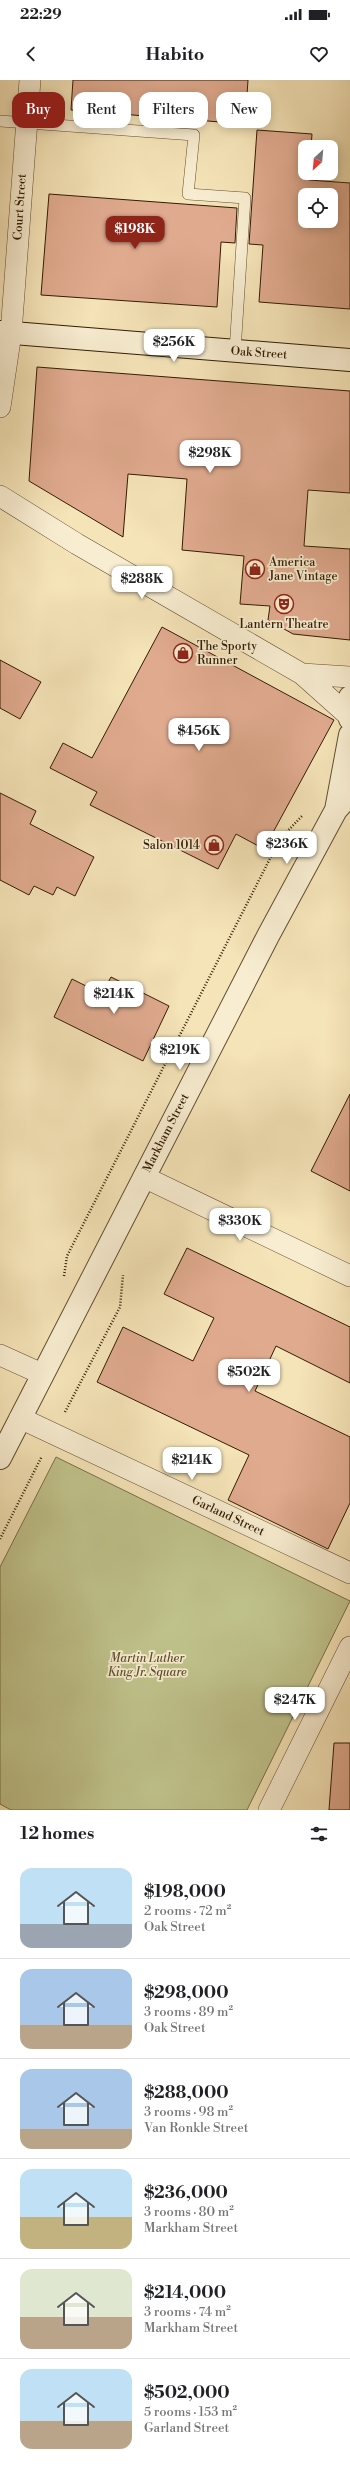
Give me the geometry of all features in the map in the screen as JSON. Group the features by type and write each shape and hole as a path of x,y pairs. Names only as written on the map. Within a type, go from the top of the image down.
{"street":[{"name":"Court Street","path":"29,92 30,80"},
{"name":"Court Street","path":"0,407 5,333 26,128"},
{"name":"Oak Street","path":"5,333 350,360"},
{"path":"0,496 77,544 302,674 350,717"},
{"path":"302,674 350,677"},
{"name":"Markham Street","path":"0,1458 144,1177 343,802 350,717"},
{"path":"144,1177 350,1276"},
{"path":"0,1355 42,1374"},
{"name":"Garland Street","path":"20,1418 350,1573"},
{"path":"269,1810 350,1647"}],"lane":[{"path":"0,121 12,122"},
{"path":"65,126 194,135 188,194 245,198 236,351"}],"path":[{"path":"64,1278 67,1256 280,838 292,824 316,804 343,802"},
{"path":"61,1419 120,1306 123,1272"},
{"path":"0,1539 46,1449"}],"green space":[{"name":"Martin Luther King Jr. Square","path":"56,1457 350,1601 247,1810 11,1810 0,1804 0,1567"}],"building":[{"path":"73,80 248,80 247,92 216,92 216,122 208,121 208,92 139,92 139,115 131,115 131,92 73,92 73,110 71,110"},
{"path":"257,130 312,134 312,140 298,140 298,180 350,183 350,309 259,302 263,245 249,244"},
{"path":"49,194 237,208 235,243 221,242 217,307 41,295"},
{"path":"37,367 350,391 350,493 308,490 304,546 350,549 350,640 293,634 268,620 270,606 240,604 244,556 182,550 187,479 128,474 123,537 29,481"},
{"path":"162,627 334,720 264,849 236,834 218,869 90,805 97,792 50,768 63,743 92,758"},
{"path":"0,660 41,682 20,719 0,708"},
{"path":"0,793 36,811 30,824 94,857 75,896 57,887 53,895 34,886 29,895 0,880"},
{"path":"111,977 169,1006 143,1061 54,1017 72,979 102,994"},
{"path":"350,1094 350,1191 311,1171"},
{"path":"187,1248 350,1327 350,1383 276,1346 255,1391 350,1437 350,1503 328,1549 228,1500 249,1455 97,1382 123,1327 193,1361 214,1318 164,1294"},
{"path":"334,1743 350,1743 350,1810 329,1810"}],"place":[{"name":"America Jane Vintage","path":"255,569"},
{"name":"Lantern Theatre","path":"284,604"},
{"name":"The Sporty Runner","path":"183,653"},
{"name":"Salon 1014","path":"214,845"}]}
